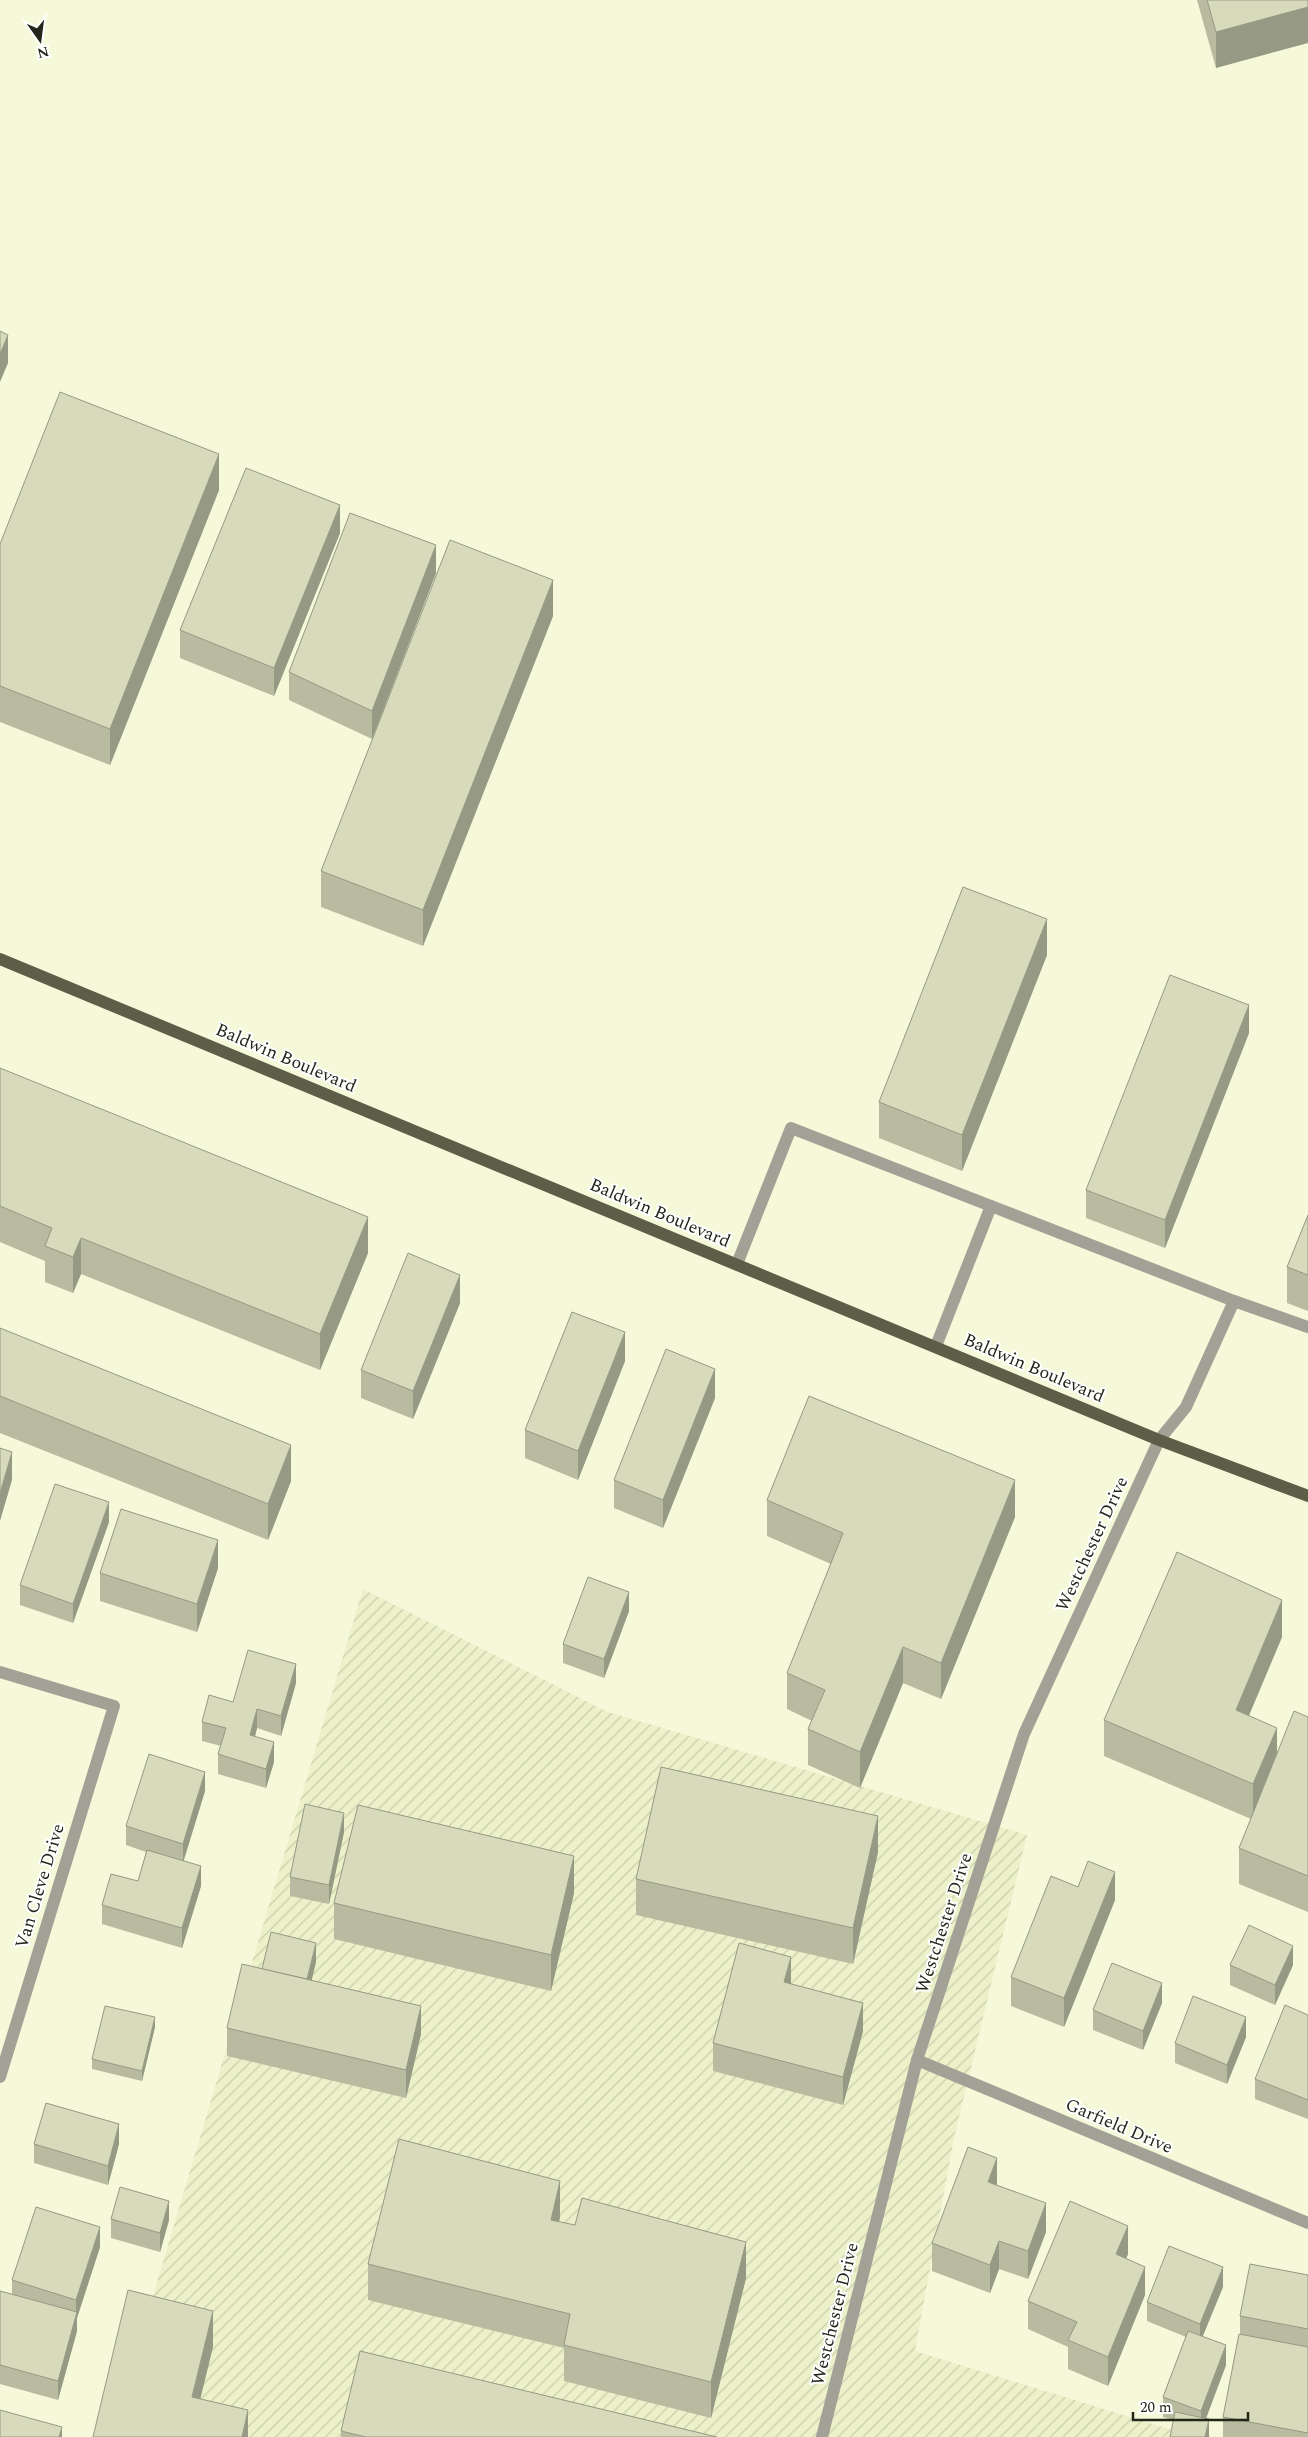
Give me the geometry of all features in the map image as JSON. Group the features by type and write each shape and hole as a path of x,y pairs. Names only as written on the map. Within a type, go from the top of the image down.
{"main road":[{"name":"Baldwin Boulevard","path":"0,958 1159,1440 1308,1496"}],"street":[{"path":"737,1264 791,1128 1234,1301 1308,1327"},
{"path":"936,1346 991,1206"},
{"name":"Westchester Drive","path":"822,2437 917,2060 1024,1734 1159,1440 1186,1407 1234,1301"},
{"name":"Van Cleve Drive","path":"0,1672 114,1706 0,2077"},
{"name":"Garfield Drive","path":"917,2060 1308,2223"}],"shaded area":[{"path":"363,1589 608,1712 1027,1835 954,2138 915,2351 1195,2437 111,2437"}],"building":[{"path":"1207,0 1308,0 1308,7 1216,32"},
{"path":"0,331 8,335 0,354"},
{"path":"60,392 219,454 110,729 0,686 0,544"},
{"path":"246,468 340,505 274,668 180,630"},
{"path":"350,513 436,545 372,711 289,672"},
{"path":"450,540 553,580 423,910 321,871"},
{"path":"963,887 1047,919 962,1135 879,1102"},
{"path":"1170,975 1249,1005 1165,1220 1086,1190"},
{"path":"0,1068 368,1217 320,1334 81,1238 73,1257 45,1246 52,1228 0,1206"},
{"path":"1308,1215 1308,1275 1287,1267"},
{"path":"408,1253 460,1275 413,1391 361,1370"},
{"path":"572,1312 625,1332 578,1451 525,1430"},
{"path":"0,1328 291,1445 268,1504 0,1396"},
{"path":"666,1349 715,1369 663,1500 614,1480"},
{"path":"809,1396 1015,1480 941,1663 903,1647 860,1752 808,1729 825,1690 787,1673 843,1533 767,1500"},
{"path":"0,1448 12,1452 0,1493"},
{"path":"55,1484 109,1502 73,1604 20,1585"},
{"path":"121,1509 218,1540 197,1604 100,1573"},
{"path":"1177,1552 1282,1600 1236,1710 1277,1728 1253,1784 1104,1720"},
{"path":"588,1577 629,1592 604,1659 563,1644"},
{"path":"248,1650 296,1664 281,1716 257,1709 250,1735 274,1742 266,1769 218,1754 226,1728 202,1722 209,1695 233,1702"},
{"path":"1294,1711 1308,1717 1308,1876 1239,1848"},
{"path":"149,1754 205,1772 183,1844 126,1826"},
{"path":"661,1767 878,1816 853,1928 636,1879"},
{"path":"305,1804 344,1813 329,1885 290,1877"},
{"path":"358,1805 574,1856 551,1955 334,1903"},
{"path":"147,1850 201,1866 182,1928 102,1905 111,1874 138,1881"},
{"path":"1088,1861 1115,1872 1064,1998 1011,1977 1051,1876 1078,1887"},
{"path":"1249,1925 1293,1946 1275,1985 1230,1965"},
{"path":"271,1932 316,1943 307,1979 262,1969"},
{"path":"739,1943 791,1957 784,1982 863,2003 843,2077 713,2043"},
{"path":"1112,1963 1162,1983 1143,2031 1093,2010"},
{"path":"242,1964 421,2006 406,2070 227,2028"},
{"path":"1193,1996 1246,2017 1227,2065 1175,2043"},
{"path":"1285,2005 1308,2015 1308,2100 1255,2079"},
{"path":"105,2006 155,2017 142,2071 92,2059"},
{"path":"46,2103 119,2124 108,2166 34,2144"},
{"path":"399,2139 560,2181 551,2220 575,2225 582,2198 746,2242 711,2382 564,2345 570,2314 368,2264"},
{"path":"968,2147 997,2158 988,2182 1046,2203 1028,2251 999,2241 990,2265 932,2243"},
{"path":"120,2187 169,2201 160,2233 111,2219"},
{"path":"1070,2201 1128,2226 1116,2254 1145,2267 1108,2357 1068,2340 1077,2322 1028,2301"},
{"path":"36,2207 100,2227 76,2300 12,2280"},
{"path":"1169,2246 1223,2267 1200,2324 1147,2302"},
{"path":"1250,2264 1308,2275 1308,2329 1240,2316"},
{"path":"128,2290 213,2311 192,2397 248,2410 242,2437 93,2437"},
{"path":"0,2291 77,2312 58,2381 0,2365"},
{"path":"1188,2331 1226,2345 1201,2411 1163,2397"},
{"path":"1239,2334 1308,2347 1308,2433 1223,2417"},
{"path":"360,2351 717,2437 366,2437 341,2431"},
{"path":"0,2410 62,2427 59,2437 0,2437"},
{"path":"1175,2412 1209,2419 1205,2437 1170,2437"}]}
